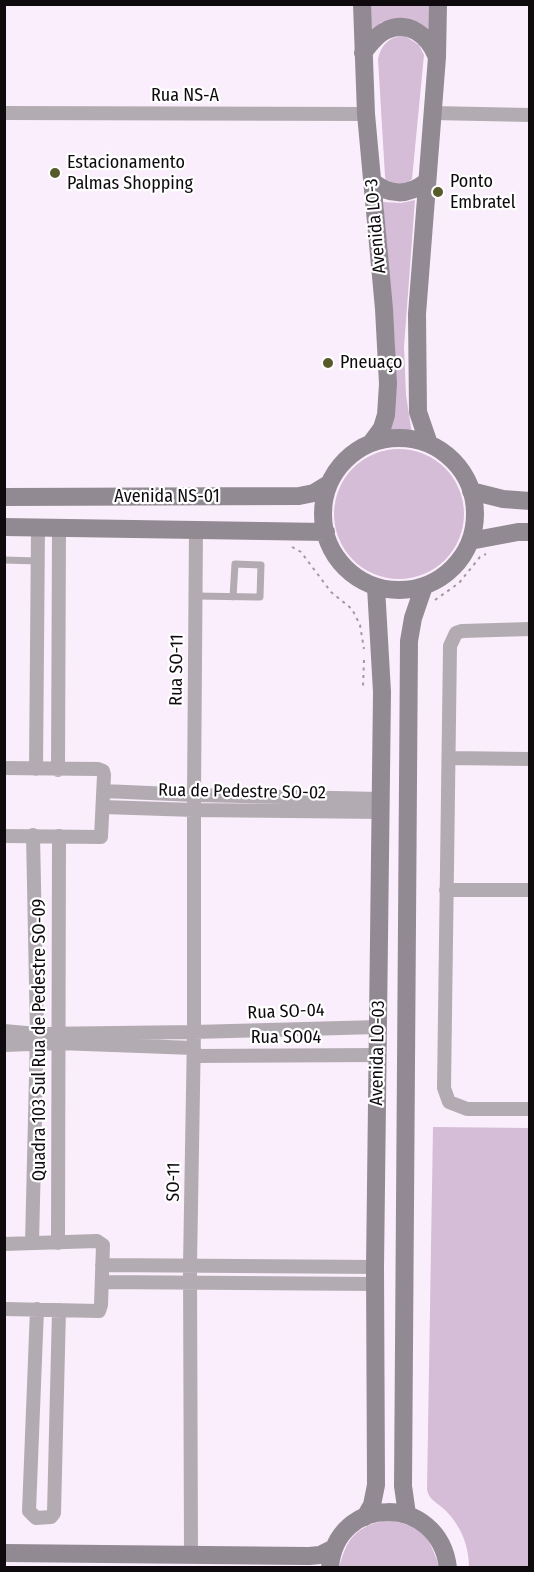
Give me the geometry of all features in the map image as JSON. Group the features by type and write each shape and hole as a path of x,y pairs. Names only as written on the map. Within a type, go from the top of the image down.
{"street":[{"name":"Avenida LO-3","path":"362,4 366,114 384,309 388,384 386,415 382,428 371,443"},
{"path":"429,444 418,412 416,354 438,4"},
{"path":"363,53 387,30 405,27 422,34 430,43 436,57"},
{"name":"Rua NS-A","path":"4,113 366,114"},
{"path":"432,113 530,115"},
{"path":"372,181 383,189 399,193 417,189 426,182"},
{"path":"390,438 410,438 429,444 450,457 465,476 474,499 475,524 470,541 455,568 435,583 411,590 387,590 364,582 344,567 330,547 324,523 327,485 350,456 371,443 390,438"},
{"name":"Avenida NS-01","path":"4,497 299,496 319,492 327,485"},
{"path":"471,491 503,499 530,501"},
{"name":"Avenida NS-01","path":"4,527 326,532"},
{"path":"36,769 38,527"},
{"path":"58,770 59,527"},
{"name":"Rua SO-11","path":"194,810 196,529"},
{"path":"470,541 530,532"},
{"name":"Avenida LO-03","path":"407,1514 403,1486 408,689 409,641 413,618 424,586"},
{"name":"Avenida LO-03","path":"365,1517 372,1505 376,1485 375,1275 382,688 376,587"},
{"path":"530,629 468,629 454,636 450,646 444,1088 449,1102 467,1109 530,1109"},
{"path":"449,758 530,759"},
{"path":"4,768 102,770 104,775 101,837 4,836"},
{"name":"Rua de Pedestre SO-02","path":"104,791 381,805"},
{"name":"Rua de Pedestre SO-02","path":"103,807 194,810 381,805"},
{"name":"SO-11","path":"191,1554 190,1265 195,1032 194,810"},
{"name":"Quadra 103 Sul Rua de Pedestre SO-09","path":"32,1243 37,1039 33,835"},
{"name":"Quadra 103 Sul Rua de Pedestre SO-09","path":"58,1243 59,836"},
{"path":"446,890 530,890"},
{"name":"Rua SO-04","path":"58,1039 195,1032 378,1027"},
{"path":"4,1031 37,1039"},
{"path":"4,1045 37,1039 58,1039"},
{"name":"Rua SO04","path":"58,1039 194,1052 378,1055"},
{"path":"4,1244 100,1242 102,1244 99,1311 4,1308"},
{"path":"102,1264 190,1265 375,1275"},
{"path":"102,1282 191,1283 375,1275"},
{"path":"37,1309 29,1510 36,1518 54,1515 59,1310"},
{"path":"330,1568 334,1548 348,1528 365,1517 383,1511 407,1514 427,1525 438,1537 445,1551 448,1568"},
{"path":"4,1553 309,1556 320,1555 334,1548"}],"lane":[{"path":"4,560 38,561"},
{"path":"195,596 233,597 260,597 261,565 235,564 233,597"}],"path":[{"path":"291,546 301,552 331,592 352,609 360,625 365,654 363,687 382,688"},
{"path":"430,604 459,583 480,557 491,551"}],"shaded area":[{"path":"371,5 432,5 431,31 418,22 382,22 370,30"},
{"path":"405,36 419,45 424,55 412,179 402,187 386,180 385,176 378,59 381,49 387,42 395,37"},
{"path":"415,200 404,347 406,395 412,434 389,433 395,346 383,202 401,203"},
{"path":"399,449 424,454 445,468 459,489 464,514 459,539 445,560 424,574 399,579 374,574 353,560 339,539 334,514 339,489 353,468 374,454"},
{"path":"433,1127 529,1128 529,1567 469,1567 468,1552 460,1530 446,1511 432,1499 427,1490"},
{"path":"387,1520 417,1529 423,1534 432,1547 440,1568 339,1568 346,1548 354,1535 368,1526"}],"place":[{"name":"Estacionamento Palmas Shopping","path":"55,173"},
{"name":"Ponto Embratel","path":"438,192"},
{"name":"Pneuaço","path":"328,363"}]}
